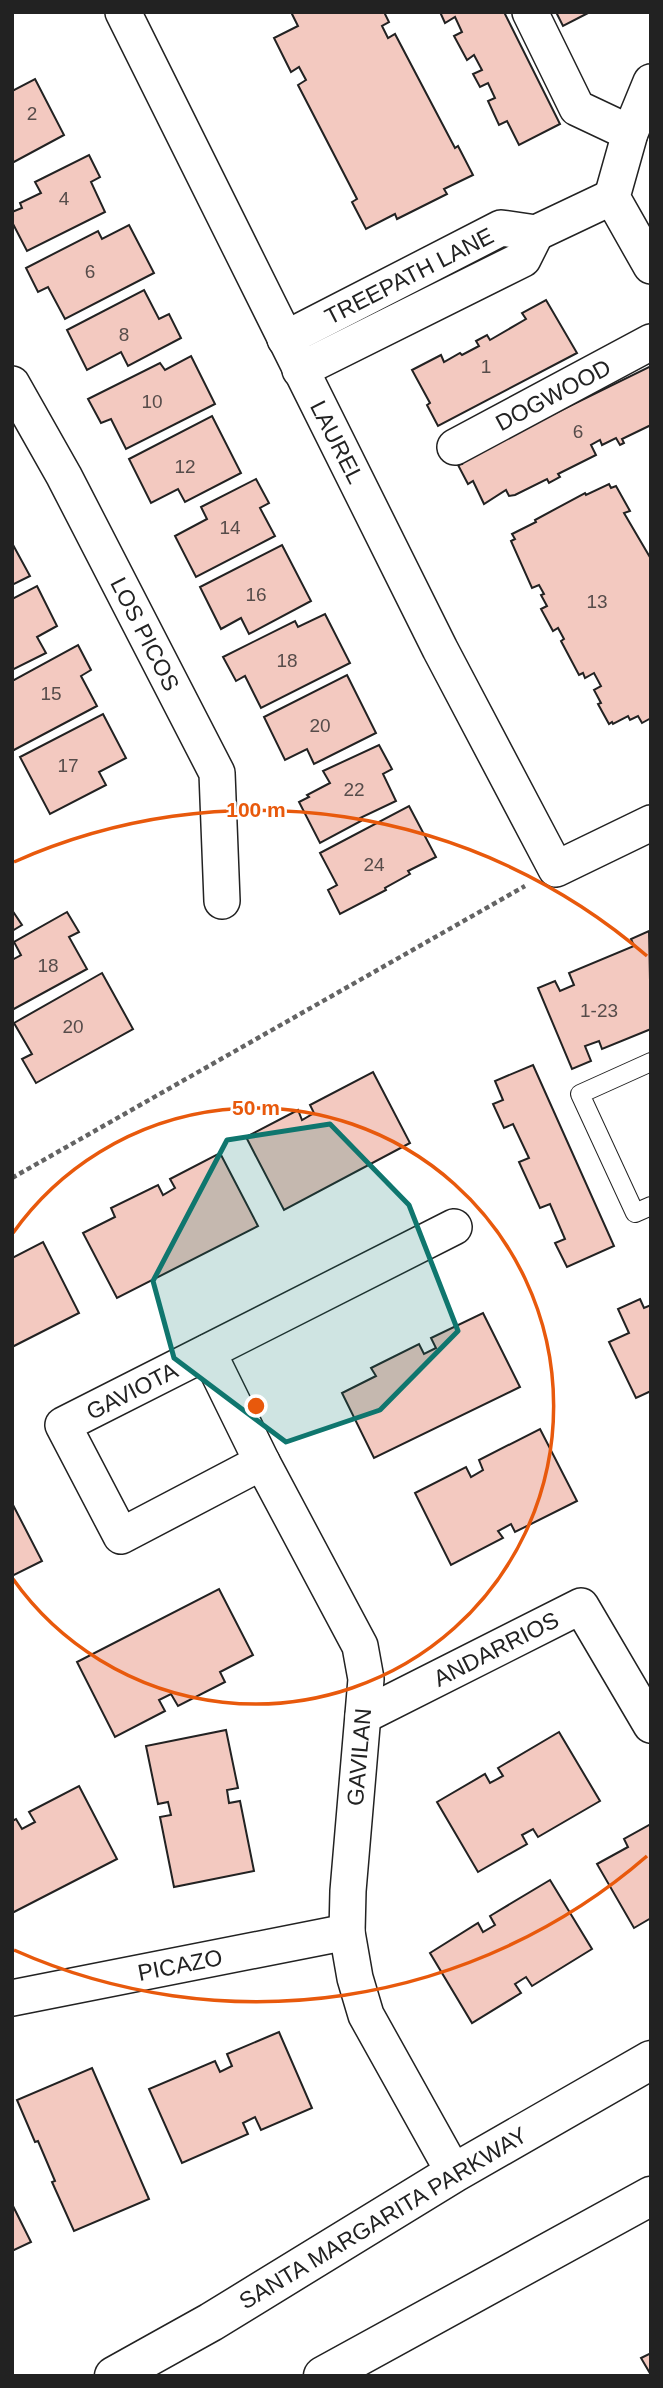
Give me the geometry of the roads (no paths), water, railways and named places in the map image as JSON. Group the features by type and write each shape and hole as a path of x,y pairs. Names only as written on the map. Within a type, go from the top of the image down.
{"main road":[{"name":"SANTA MARGARITA PARKWAY","path":"114,2376 211,2322 454,2173 651,2060"},
{"path":"323,2376 651,2196"}],"street":[{"name":"LAUREL","path":"123,12 440,649 556,869 651,823"},
{"path":"530,12 578,108 630,133"},
{"path":"651,82 630,133 611,197 651,266"},
{"name":"TREEPATH LANE","path":"293,355 501,228 536,233 611,197"},
{"name":"DOGWOOD","path":"455,447 651,342"},
{"name":"LOS PICOS","path":"12,384 64,476 217,773 222,901"},
{"name":"GAVIOTA","path":"262,1462 121,1536 64,1425 454,1227"},
{"name":"GAVILAN","path":"208,1352 262,1462 360,1646 366,1679 348,1891 347,1933 355,1978 366,2015 454,2173"},
{"name":"ANDARRIOS","path":"363,1716 581,1606 651,1725"},
{"name":"PICAZO","path":"12,1998 347,1933"}],"lane":[{"path":"651,1062 580,1094 635,1213 651,1206"}]}
